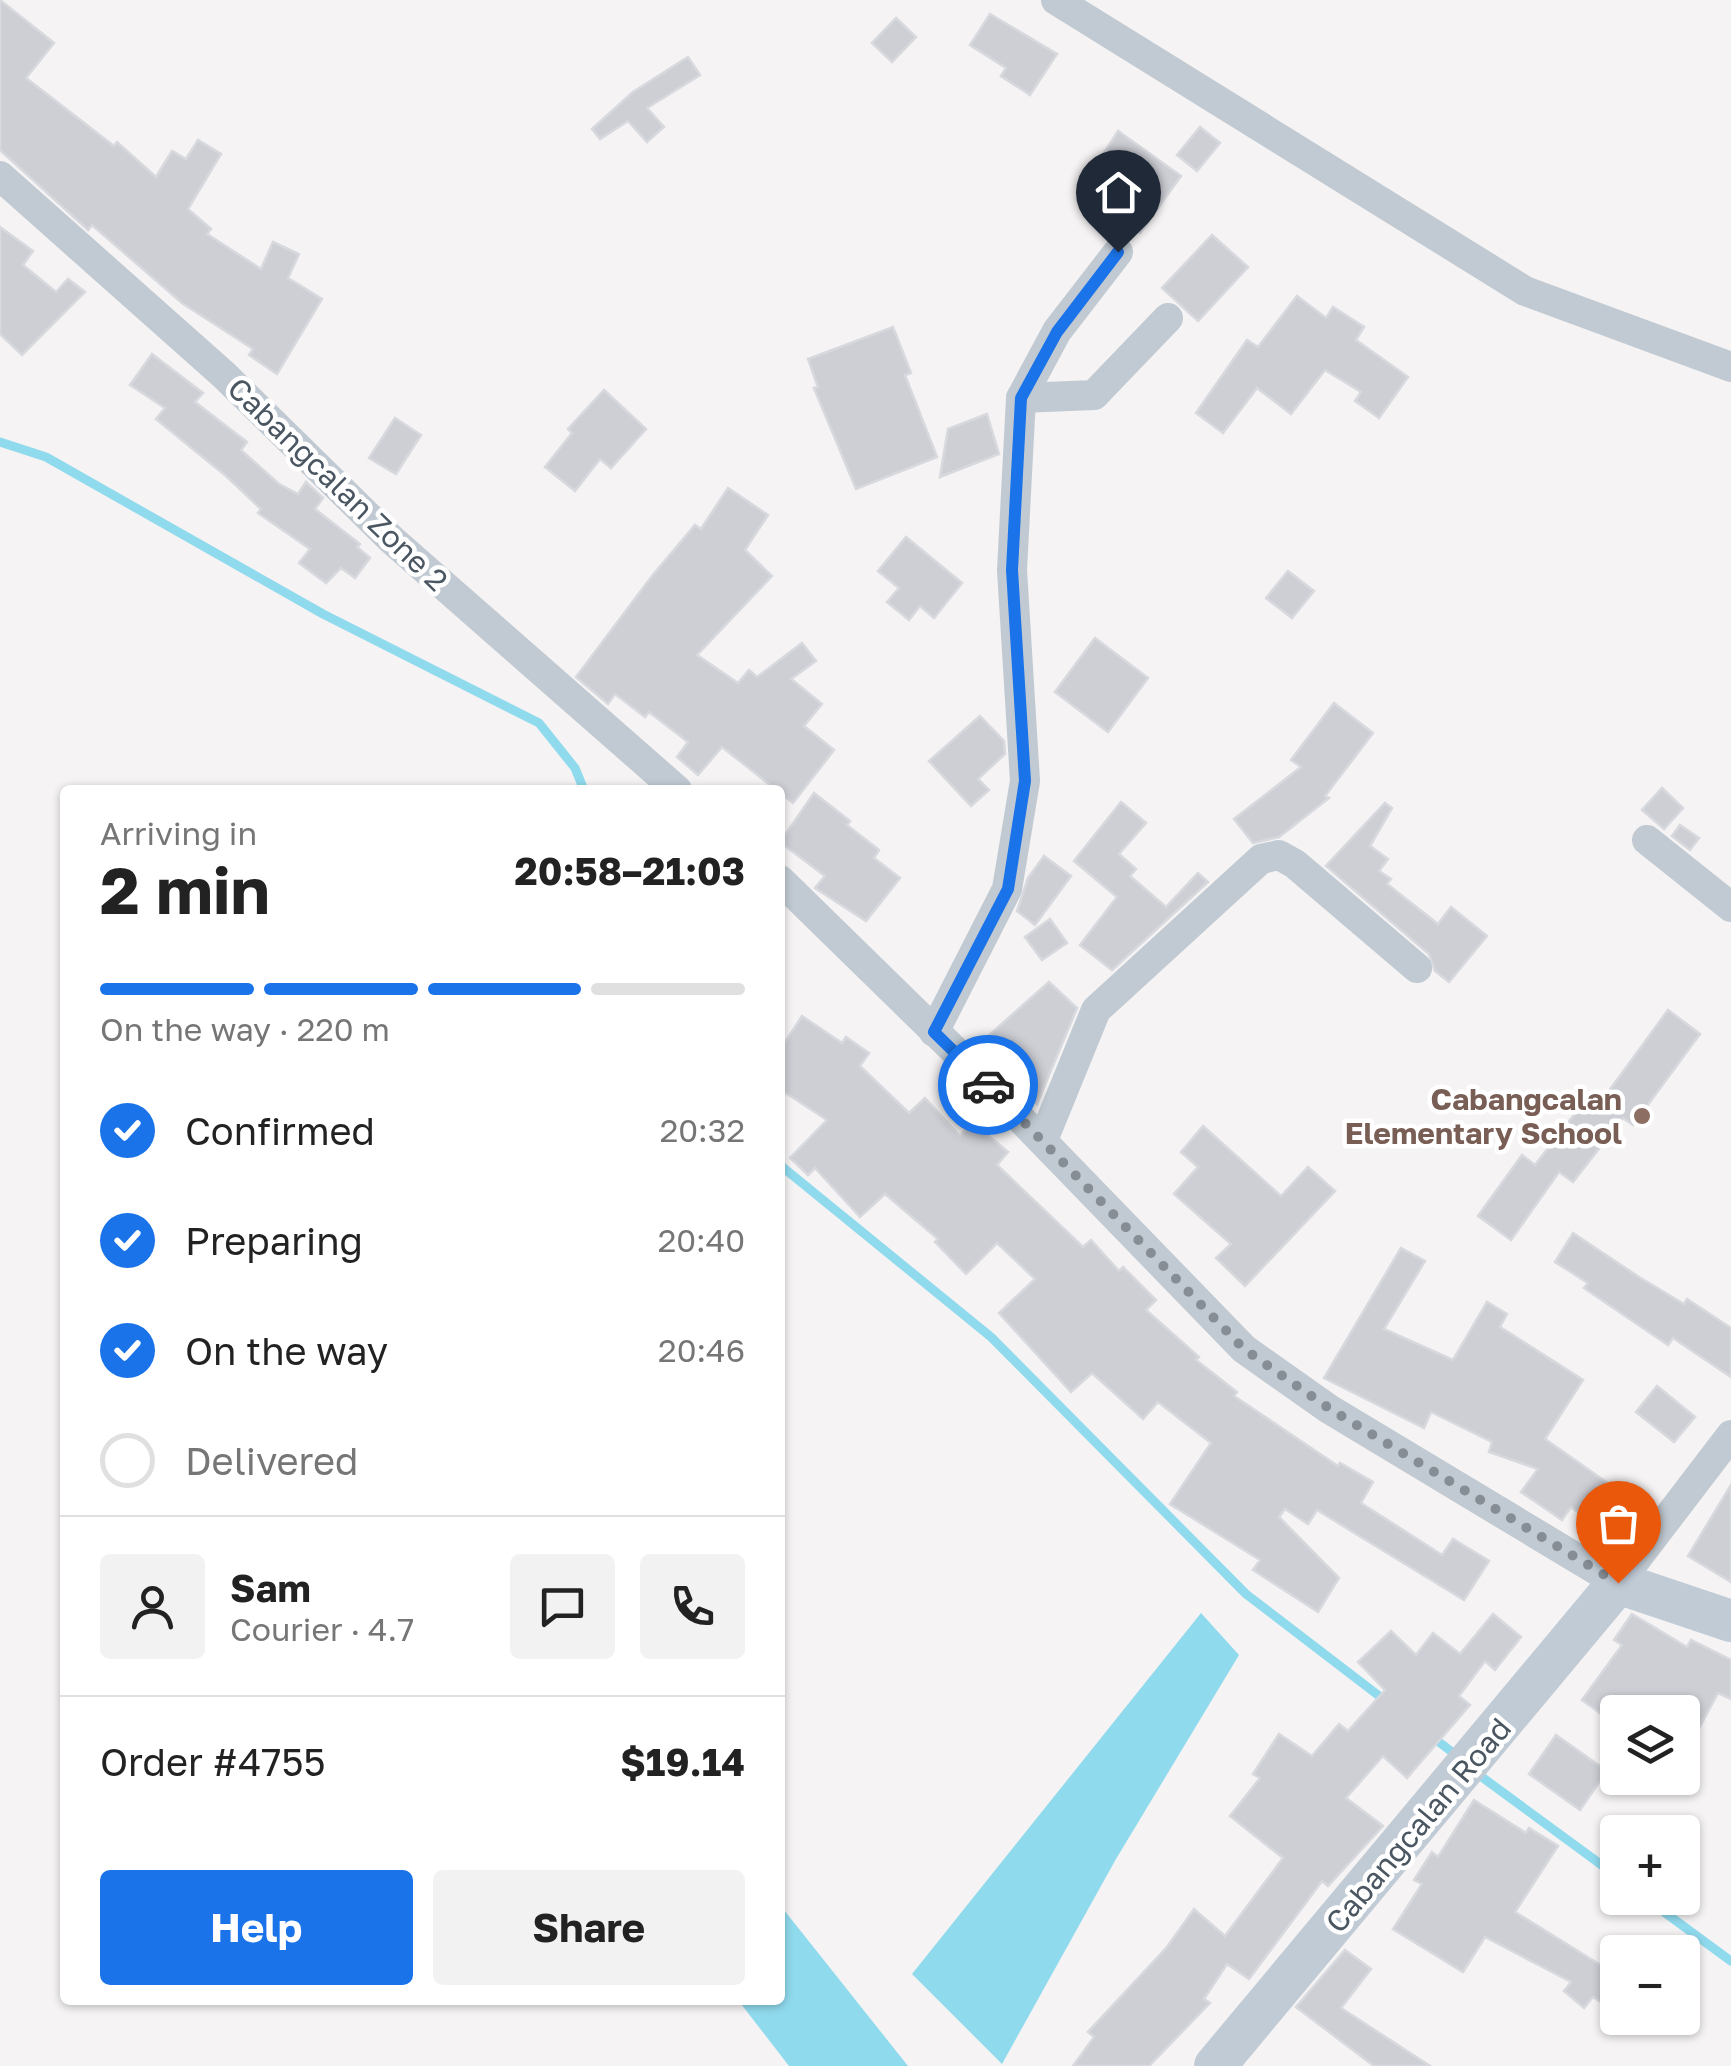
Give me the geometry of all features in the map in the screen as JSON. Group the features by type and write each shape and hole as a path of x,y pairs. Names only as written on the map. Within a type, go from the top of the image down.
{"street":[{"path":"1056,0 1524,290 1731,367"},
{"name":"Cabangcalan Zone 2","path":"0,176 224,375 392,540 671,785"},
{"path":"934,1032 1008,889 1025,781 1012,570 1021,398 1057,332 1118,252"},
{"path":"1021,398 1094,395 1168,318"},
{"path":"1647,840 1731,907"},
{"path":"1043,1140 1096,1010 1261,860 1279,855 1295,864 1416,968"},
{"path":"785,885 1043,1140 1244,1349 1330,1409 1618,1583 1731,1621"},
{"path":"1618,1583 1731,1435"},
{"name":"Cabangcalan Road","path":"1215,2066 1618,1583"}],"water":[{"path":"1201,1613 1239,1655 1116,1859 1002,2064 912,1974"},
{"path":"785,1911 908,2066 789,2066 742,2005 785,2005"}],"building":[{"path":"0,0 54,43 26,78 114,146 117,142 156,177 172,151 186,159 198,140 221,154 188,209 211,229 207,234 261,269 273,242 299,254 288,278 322,299 277,374 249,355 253,349 182,303 92,225 88,230 0,150"},
{"path":"990,14 1057,54 1030,95 1001,76 1006,68 970,45"},
{"path":"896,18 916,37 892,62 872,43"},
{"path":"688,57 700,75 647,108 664,127 647,142 628,121 600,139 592,129 633,92"},
{"path":"1200,127 1220,143 1197,171 1177,155"},
{"path":"1118,131 1181,176 1140,233 1114,215 1118,209 1083,186"},
{"path":"0,227 33,251 23,265 56,292 68,279 85,292 22,355 0,334"},
{"path":"1212,235 1248,267 1198,321 1162,288"},
{"path":"1297,296 1326,318 1333,307 1364,327 1356,340 1408,377 1379,418 1355,401 1361,392 1325,370 1291,414 1257,388 1223,433 1196,413 1247,340 1258,347"},
{"path":"893,327 911,373 905,375 937,457 856,489 814,388 818,387 808,359"},
{"path":"152,354 203,393 195,402 247,442 241,450 279,484 298,494 306,482 323,498 315,509 360,544 357,547 370,558 355,578 341,568 326,583 299,563 310,549 258,513 261,509 226,476 156,419 165,408 130,385"},
{"path":"604,390 646,429 611,468 600,459 575,491 545,467 572,433 568,429"},
{"path":"987,414 999,454 940,477 948,429"},
{"path":"395,418 421,435 396,474 369,458"},
{"path":"728,488 768,515 745,550 772,576 697,655 738,683 749,670 757,677 802,643 816,661 791,679 822,704 804,726 834,750 793,803 785,797 785,785 770,785 722,747 698,775 677,757 688,742 649,712 645,717 615,694 608,704 576,677 695,525 701,529"},
{"path":"906,537 962,583 934,618 920,606 909,620 887,602 899,588 878,571"},
{"path":"1288,571 1314,591 1292,618 1266,598"},
{"path":"1095,638 1148,678 1108,732 1055,692"},
{"path":"1334,703 1373,733 1325,796 1329,798 1279,837 1253,843 1234,819 1301,767 1291,760"},
{"path":"980,716 1004,741 1005,754 978,779 989,790 971,806 929,761"},
{"path":"1662,788 1683,808 1664,829 1642,810"},
{"path":"814,793 850,821 847,825 879,850 874,858 900,878 866,921 815,888 825,876 785,846 785,835"},
{"path":"1121,802 1146,823 1119,854 1136,869 1130,876 1166,907 1198,873 1208,882 1112,970 1080,945 1117,897 1074,861"},
{"path":"1385,803 1392,808 1370,846 1388,859 1379,871 1391,879 1387,884 1438,924 1451,907 1487,936 1449,982 1435,971 1429,954 1326,866"},
{"path":"1680,825 1699,838 1690,850 1672,836"},
{"path":"1044,856 1071,876 1035,925 1017,911 1028,878"},
{"path":"1050,919 1067,943 1042,960 1025,937"},
{"path":"1049,982 1077,1008 1037,1104 978,1045"},
{"path":"1668,1010 1700,1034 1633,1125 1623,1118 1573,1182 1559,1172 1511,1240 1478,1216 1522,1155 1535,1165 1584,1102 1595,1110"},
{"path":"802,1016 842,1043 846,1037 869,1053 860,1066 909,1113 925,1098 960,1136 972,1122 1008,1152 997,1165 1083,1247 1091,1240 1119,1271 1123,1267 1156,1300 1146,1310 1199,1357 1196,1360 1237,1392 1234,1396 1338,1466 1340,1463 1373,1482 1361,1503 1442,1555 1453,1539 1489,1561 1464,1600 1317,1510 1308,1524 1285,1509 1279,1517 1339,1578 1318,1612 1253,1570 1260,1560 1170,1504 1211,1443 1158,1402 1143,1419 1092,1373 1071,1392 999,1313 1035,1279 997,1243 966,1274 935,1242 938,1239 885,1194 860,1217 815,1168 808,1175 790,1158 827,1120 785,1092 785,1042"},
{"path":"1203,1126 1281,1196 1308,1167 1335,1191 1245,1286 1216,1258 1231,1244 1174,1194 1198,1167 1181,1152"},
{"path":"1573,1233 1639,1277 1684,1304 1687,1299 1731,1328 1731,1377 1673,1338 1668,1345 1584,1288 1588,1283 1555,1262"},
{"path":"1401,1248 1425,1261 1384,1329 1453,1360 1487,1302 1507,1314 1500,1327 1583,1380 1545,1439 1639,1505 1614,1539 1571,1507 1562,1520 1521,1492 1538,1469 1489,1452 1492,1442 1431,1412 1424,1428 1324,1378"},
{"path":"1657,1386 1695,1417 1674,1442 1636,1412"},
{"path":"1731,1485 1731,1582 1688,1556"},
{"path":"1493,1614 1521,1637 1495,1670 1485,1661 1459,1696 1470,1705 1407,1778 1383,1756 1346,1798 1383,1826 1328,1886 1322,1881 1249,1979 1227,1964 1204,1999 1210,2003 1149,2066 1073,2066 1094,2037 1088,2032 1167,1947 1194,1909 1225,1936 1283,1858 1230,1816 1260,1778 1253,1774 1279,1734 1312,1756 1339,1724 1348,1731 1385,1690 1358,1662 1391,1631 1416,1655 1433,1633 1460,1654"},
{"path":"1632,1614 1687,1647 1691,1640 1731,1660 1731,1699 1718,1693 1700,1726 1700,1695 1600,1695 1600,1713 1582,1700 1622,1645 1614,1640"},
{"path":"1556,1735 1600,1766 1600,1781 1580,1810 1529,1774"},
{"path":"1474,1800 1526,1833 1529,1828 1558,1846 1515,1912 1600,1965 1600,2001 1593,1997 1584,2008 1564,1991 1571,1982 1485,1937 1463,1972 1393,1929 1422,1884 1414,1880 1432,1852 1438,1857"},
{"path":"1345,1950 1371,1969 1341,2008 1430,2066 1374,2066 1296,2007"}],"waterway":[{"path":"0,442 46,457 323,614 539,723 575,768 582,785"},
{"path":"785,1169 991,1337 1246,1594 1387,1702"},
{"path":"1431,1736 1456,1755"},
{"path":"1475,1772 1600,1864"},
{"path":"1668,1915 1731,1961"}],"way so far":[{"path":"988,1085 1244,1349 1330,1409 1618,1583"}],"place":[{"name":"Cabangcalan Elementary School","path":"1642,1116"}],"route":[{"path":"988,1085 934,1032 1008,889 1025,781 1012,570 1021,398 1057,332 1118,252"}]}
